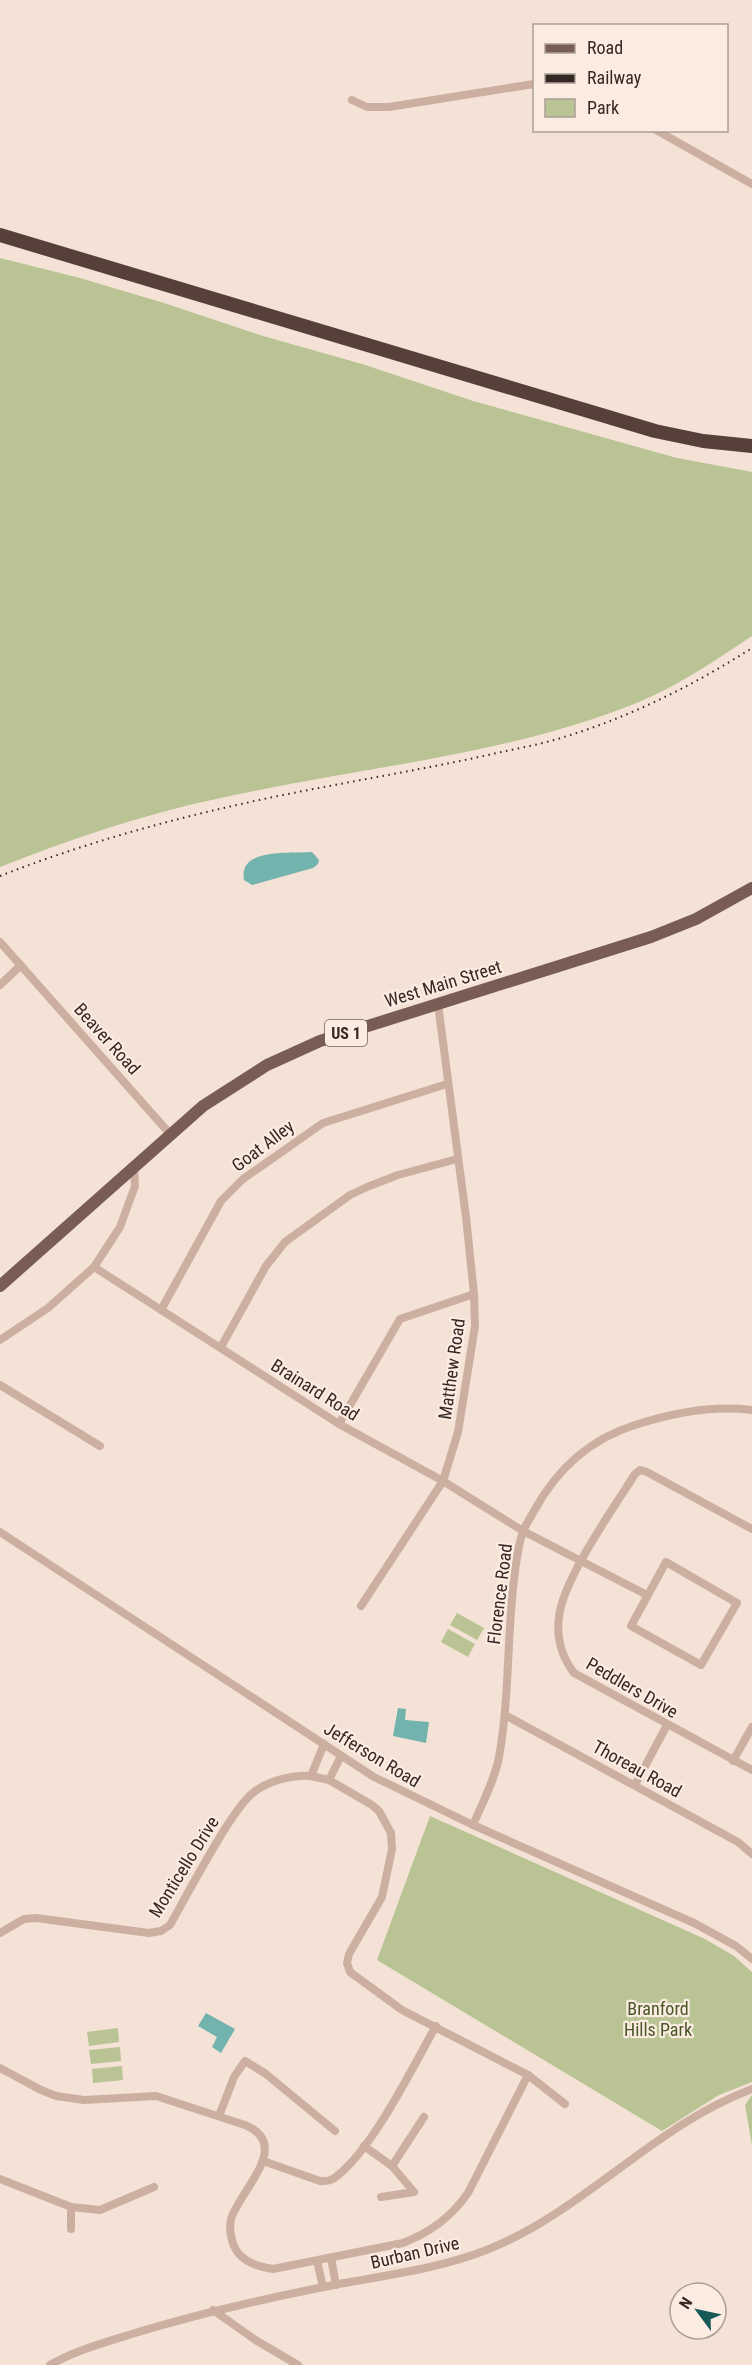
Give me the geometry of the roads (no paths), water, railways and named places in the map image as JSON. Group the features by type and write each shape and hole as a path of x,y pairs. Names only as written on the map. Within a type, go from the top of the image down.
{"highway":[{"path":"0,235 655,431 703,441 752,446"},
{"path":"0,244 652,437 702,448 752,453"}],"main road":[{"name":"West Main Street","path":"0,1286 170,1134 217,1096 267,1065 320,1041 662,933 714,910 752,888"}],"street":[{"path":"352,100 367,106 389,107 533,84"},
{"path":"660,132 752,184"},
{"name":"Beaver Road","path":"0,942 170,1134"},
{"path":"0,985 21,965"},
{"name":"Matthew Road","path":"360,1606 443,1481 458,1432 475,1326 474,1294 438,1004"},
{"name":"Goat Alley","path":"161,1310 221,1201 249,1174 322,1123 447,1084"},
{"path":"221,1347 266,1266 285,1242 342,1201 367,1187 398,1175 457,1159"},
{"path":"0,1340 48,1308 94,1267 120,1227 135,1186 134,1167"},
{"name":"Brainard Road","path":"94,1267 339,1424 443,1481 524,1531"},
{"path":"339,1424 400,1319 474,1294"},
{"path":"0,1384 100,1446"},
{"name":"Florence Road","path":"473,1825 499,1760 505,1715 515,1570 524,1531 556,1477 575,1457 620,1429 687,1412 718,1409 752,1410"},
{"name":"Peddlers Drive","path":"752,1529 640,1470 634,1474 583,1560 566,1594 559,1616 559,1639 564,1660 574,1673 752,1770"},
{"path":"524,1531 647,1595"},
{"name":"Jefferson Road","path":"0,1532 341,1756 412,1797 694,1923 736,1946 752,1959"},
{"path":"666,1562 737,1603 701,1665 631,1626 647,1595 666,1562"},
{"name":"Thoreau Road","path":"505,1715 738,1842 752,1854"},
{"path":"635,1785 667,1725"},
{"path":"733,1761 752,1727"},
{"path":"311,1776 324,1744"},
{"path":"329,1780 341,1756"},
{"name":"Monticello Drive","path":"0,1933 24,1919 36,1918 149,1932 161,1931 170,1924 205,1860 244,1801 256,1790 299,1775 329,1780 372,1805 379,1811 391,1833 392,1849 382,1897 349,1954 347,1963 350,1972 402,2010 528,2075 565,2104"},
{"path":"263,2161 320,2181 329,2181 338,2176 364,2146 436,2026"},
{"path":"219,2116 234,2078 245,2061 266,2074 335,2132"},
{"path":"0,2068 56,2096 84,2100 156,2096 219,2116 259,2132 265,2146 263,2161 231,2221 232,2241 237,2251 255,2265 273,2269 403,2243 421,2236 448,2217 468,2193 528,2075"},
{"name":"Burban Drive","path":"50,2365 114,2340 213,2310 465,2258 515,2238 567,2206 698,2114 752,2089"},
{"path":"392,2166 424,2117"},
{"path":"364,2146 392,2166 414,2192 381,2197"},
{"path":"0,2180 71,2206 100,2210 154,2187"},
{"path":"71,2206 71,2229"},
{"path":"331,2258 336,2285"},
{"path":"317,2261 323,2287"},
{"path":"213,2310 257,2341 298,2365"}],"water":[{"path":"312,852 319,860 313,868 252,885 244,880 244,869 257,857 268,854"},
{"path":"398,1708 406,1709 405,1720 429,1722 426,1743 393,1736"},
{"path":"206,2013 235,2029 221,2053 212,2047 217,2037 198,2026"}],"railway":[{"path":"0,876 104,840 211,811 536,745 564,737 613,720 661,699 752,648"}],"park label":[{"name":"Branford Hills Park","path":"658,2019"}]}
